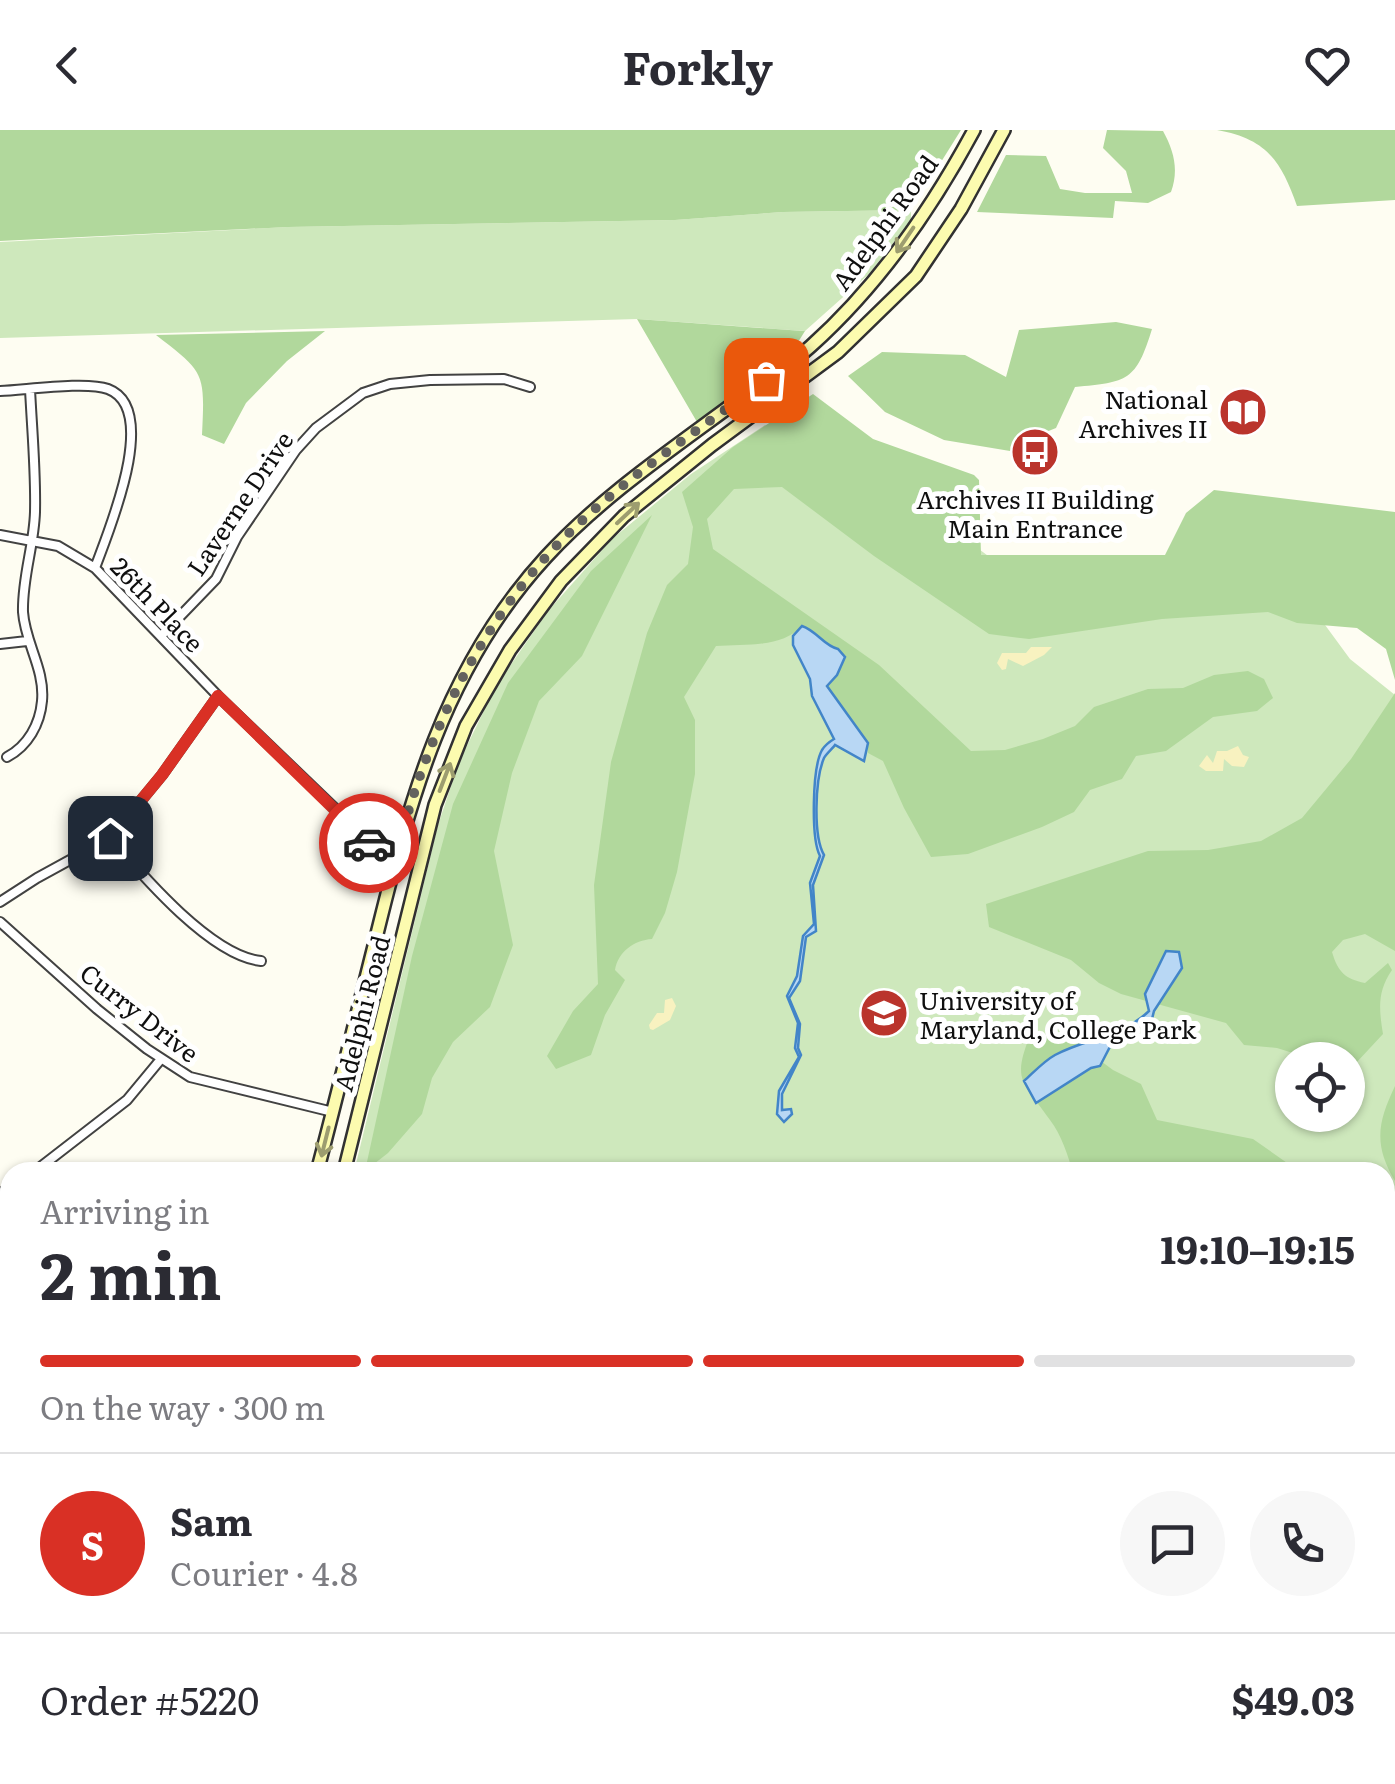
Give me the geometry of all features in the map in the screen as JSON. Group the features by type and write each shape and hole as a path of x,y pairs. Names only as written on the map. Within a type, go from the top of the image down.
{"main road":[{"name":"Adelphi Road","path":"320,1162 404,822 434,738 470,666 514,597 545,558 606,501 808,348 848,310 893,258 974,130"},
{"name":"Adelphi Road","path":"346,1162 435,804 466,726 510,650 561,580 624,516 852,341 916,276 1004,130"}],"street":[{"name":"Laverne Drive","path":"161,636 216,579 237,537 296,450 316,428 364,392 390,384 444,380 504,379 530,387"},
{"path":"0,390 88,386 104,388 126,404 130,418 126,484 95,568"},
{"path":"7,757 28,742 40,714 41,676 28,641 23,599 35,513 30,389"},
{"name":"26th Place","path":"0,534 70,551 95,568 218,696 394,865"},
{"path":"0,644 28,641"},
{"path":"0,902 110,838 162,775 218,696"},
{"path":"110,838 171,904 221,945 249,960 261,961"},
{"name":"Curry Drive","path":"0,922 97,1009 190,1077 333,1112"},
{"path":"47,1162 117,1108 162,1059"}],"green space":[{"path":"0,130 961,130 911,210 783,212 675,220 288,227 0,241"},
{"path":"1107,130 1163,131 1174,161 1171,192 1148,203 1115,201 1113,218 977,212 1006,155 1046,156 1060,189 1132,193 1126,171 1103,148"},
{"path":"1217,130 1395,130 1395,200 1297,206 1285,176 1270,154 1248,139"},
{"path":"911,210 911,220 869,274 805,331 637,319 0,338 0,242 288,227 675,220 783,212"},
{"path":"637,319 805,331 795,347 697,422"},
{"path":"1116,322 1152,329 1135,369 1118,380 1075,387 1056,428 1021,442 1010,451 944,440 885,412 848,376 882,352 965,355 1006,377 1019,330"},
{"path":"325,331 287,361 246,403 224,444 202,435 202,386 193,367 156,335"},
{"path":"813,394 873,439 974,475 979,480 981,555 1165,555 1186,513 1214,490 1395,512 1395,680 1386,649 1357,628 1297,623 1268,612 1162,619 1029,639 989,634 782,487 734,489 707,519 713,549 879,665 971,751 1005,750 1043,739 1075,726 1094,707 1148,689 1183,688 1214,675 1248,671 1264,679 1273,698 1257,711 1213,717 1166,751 1136,756 1122,779 1090,790 1074,812 1042,827 968,854 931,857 883,761 868,753 868,743 827,685 837,675 829,647 802,626 773,641 716,646 684,697 695,720 695,774 677,872 665,913 652,939 633,945 620,958 615,970 625,980 605,1015 591,1055 556,1069 547,1056 573,1011 598,984 594,885 611,762 647,633 667,585 688,564 693,527 682,492 733,447"},
{"name":"University of Maryland, College Park","path":"765,425 774,432 853,455 1015,576 1306,599 1350,659 1395,695 1395,1162 356,1162 438,825 459,762 496,686 548,611 612,539 691,474"},
{"path":"652,515 582,656 539,701 512,773 494,851 513,945 490,1007 453,1042 432,1078 422,1114 388,1153 376,1162 367,1162 412,956 453,804 508,683 591,571"},
{"path":"1395,693 1395,951 1365,934 1343,940 1332,952 1343,974 1358,981 1365,983 1388,963 1392,970 1380,1001 1383,1034 1365,1053 1365,1042 1275,1042 1275,1048 1244,1045 1226,1023 1121,994 1099,983 1071,960 989,927 986,904 1148,851 1208,850 1261,841 1302,818 1351,759"},
{"path":"1031,1033 1063,1033 1113,1070 1141,1084 1157,1120 1253,1139 1286,1162 1070,1162 1058,1132 1023,1080 1025,1049"},
{"path":"1395,1086 1395,1162 1386,1162 1383,1156 1380,1133"}],"sand":[{"path":"1031,647 1052,647 1023,666 1008,659 1006,669 1002,670 997,663 1002,653 1026,653"},
{"path":"1238,746 1249,757 1244,767 1232,766 1224,759 1223,771 1206,771 1199,766 1207,755 1213,763 1217,751"},
{"path":"672,998 676,1006 670,1020 650,1029 657,1013 664,1013 665,1000"}],"water":[{"path":"802,626 845,657 827,686 868,743 864,761 835,745 821,767 817,821 824,855 813,885 816,931 806,937 800,981 789,998 800,1024 801,1055 782,1094 782,1110 791,1109 792,1114 784,1122 777,1114 779,1091 799,1057 795,1048 798,1023 787,996 797,976 803,936 814,924 810,883 820,856 814,820 816,772 822,750 834,739 793,645 793,636"},
{"path":"1166,951 1179,952 1182,968 1152,1019 1113,1041 1100,1066 1036,1103 1024,1081 1043,1063 1067,1049 1116,1032 1149,1011 1145,994"}],"way so far":[{"path":"369,843 394,865 404,822 442,720 498,618 545,558 625,485 766,380"}],"place":[{"name":"National Archives II","path":"1243,412"},
{"name":"Archives II Building Main Entrance","path":"1035,452"},
{"name":"University of Maryland, College Park","path":"884,1013"}],"route":[{"path":"110,838 162,775 218,696 369,843"}]}
